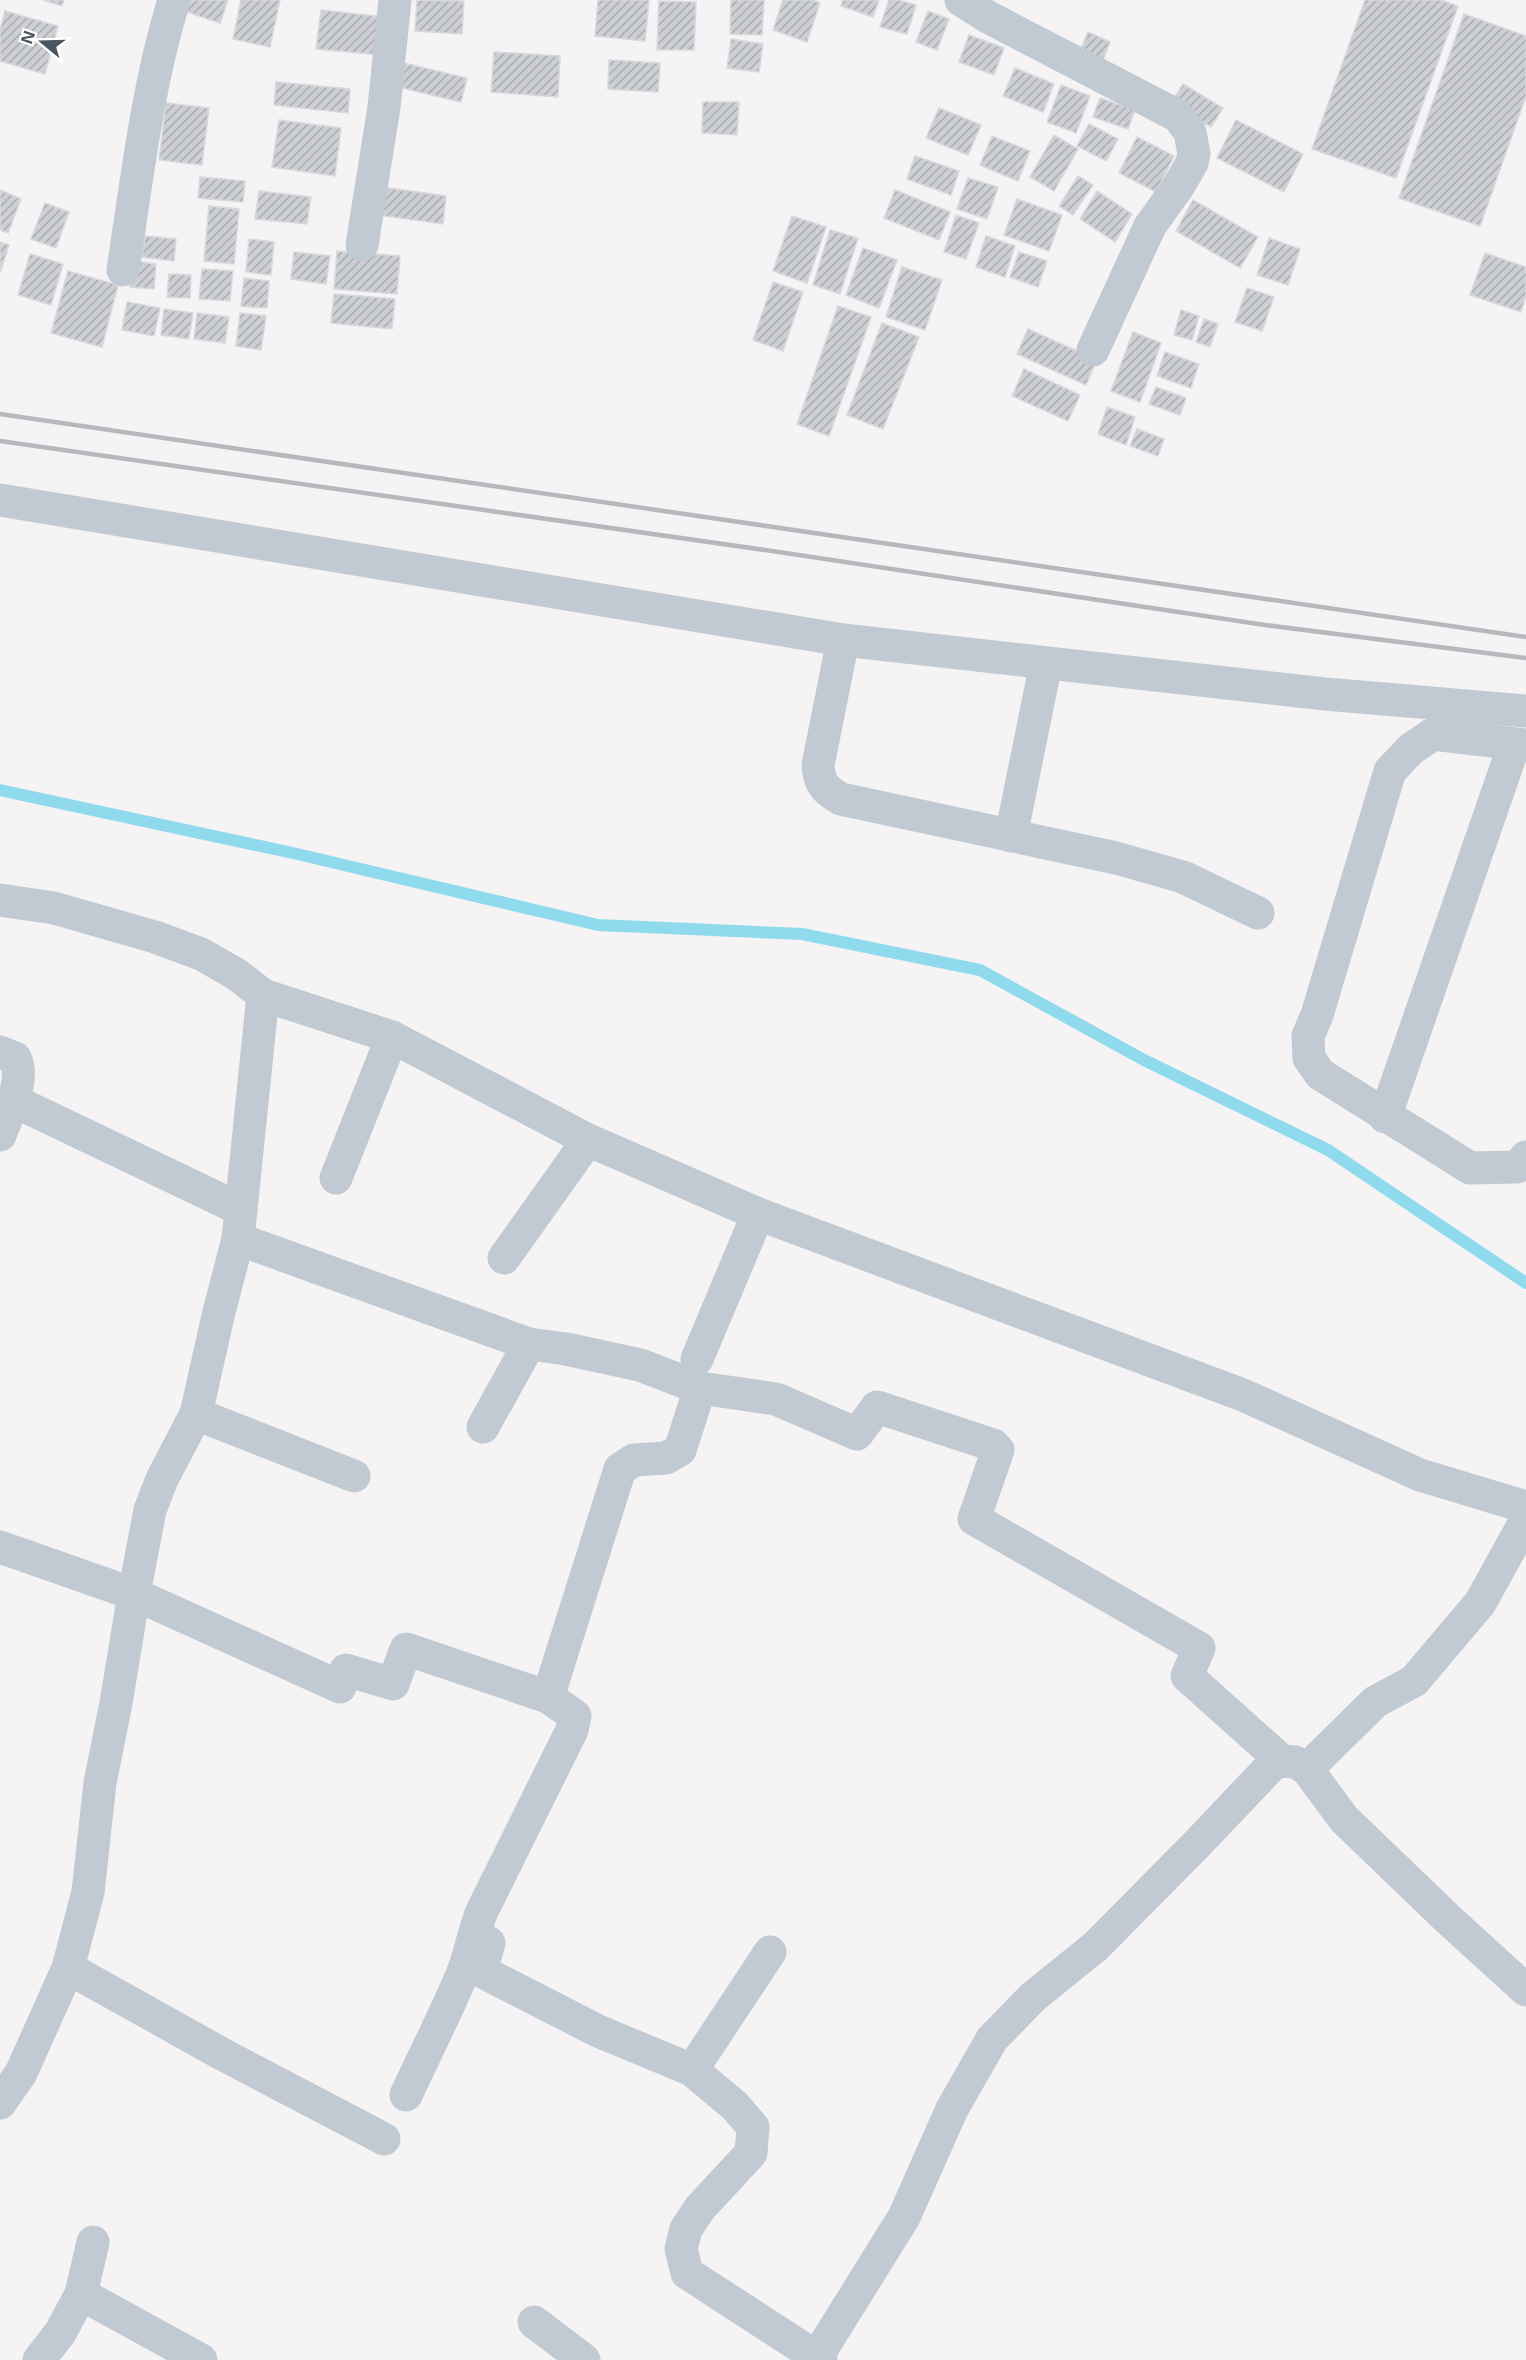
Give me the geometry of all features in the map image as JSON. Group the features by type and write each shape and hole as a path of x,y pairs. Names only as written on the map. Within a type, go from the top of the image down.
{"street":[{"path":"123,270 148,101 159,49 174,0"},
{"path":"362,245 384,107 395,0"},
{"path":"961,0 988,17 1178,116 1190,132 1194,154 1192,163 1150,226 1092,350"},
{"path":"0,500 843,640 1324,694 1526,711"},
{"path":"843,640 818,765 819,780 828,792 841,799 1116,858 1183,877 1258,913"},
{"path":"1011,836 1046,663"},
{"path":"1385,1117 1520,745 1432,734 1411,749 1390,771 1317,1015 1308,1035 1309,1058 1320,1074 1385,1117 1470,1168 1517,1167 1526,1157"},
{"path":"1,903 54,908 155,937 201,954 236,974 263,995 392,1036 588,1140 758,1214 1243,1395 1420,1475 1526,1507"},
{"path":"0,2103 21,2073 68,1968 88,1892 100,1783 150,1510 162,1479 196,1414 239,1224 263,995"},
{"path":"336,1178 392,1036"},
{"path":"0,1052 15,1058 19,1073 0,1135"},
{"path":"12,1100 239,1224 529,1344 698,1374 776,1399 857,1434 877,1407 993,1445 998,1450 974,1520 1199,1648 1187,1676 1294,1765 1344,1819 1526,1990"},
{"path":"504,1258 588,1140"},
{"path":"548,1697 620,1469 634,1460 666,1458 680,1450 698,1374 758,1214"},
{"path":"483,1427 529,1344"},
{"path":"196,1414 354,1476"},
{"path":"473,1933 489,1943 481,1971 598,2031 692,2070 735,2106 753,2127 751,2153 700,2208 686,2229 681,2248 687,2273 818,2359 904,2217 952,2109 992,2039 1034,1997 1096,1946 1272,1766 1294,1765 1375,1702 1413,1681 1480,1603 1526,1520"},
{"path":"0,1547 134,1594 340,1687 346,1670 393,1684 406,1649 548,1697 575,1716 572,1730 473,1933 461,1977 405,2095"},
{"path":"692,2070 770,1952"},
{"path":"68,1968 222,2054 384,2139"},
{"path":"39,2360 60,2333 81,2294 93,2242"},
{"path":"81,2294 201,2360"},
{"path":"534,2322 584,2360"}],"building":[{"path":"43,0 64,0 62,6"},
{"path":"188,0 228,0 220,23 184,11"},
{"path":"241,0 280,0 270,47 233,39"},
{"path":"417,0 464,1 462,34 415,31"},
{"path":"598,0 649,0 645,41 595,36"},
{"path":"731,0 764,0 762,35 730,34"},
{"path":"783,0 813,0 820,3 807,42 773,30"},
{"path":"843,0 879,0 873,17 841,6"},
{"path":"889,0 899,0 916,5 907,34 880,27"},
{"path":"1365,0 1441,0 1458,6 1396,178 1312,149"},
{"path":"659,1 696,2 694,50 657,50"},
{"path":"321,10 385,17 380,55 316,49"},
{"path":"5,11 58,26 45,74 0,61 0,30"},
{"path":"928,11 949,19 937,50 916,42"},
{"path":"1464,14 1526,36 1526,96 1480,226 1399,198"},
{"path":"1088,32 1110,42 1100,68 1077,59"},
{"path":"969,35 1004,48 994,75 959,62"},
{"path":"731,39 763,44 759,72 727,68"},
{"path":"494,52 560,56 558,97 491,92"},
{"path":"609,60 660,63 658,92 608,89"},
{"path":"404,63 467,78 461,102 398,87"},
{"path":"1015,68 1054,84 1043,112 1003,96"},
{"path":"276,82 350,89 348,113 274,105"},
{"path":"1183,84 1223,108 1211,127 1171,103"},
{"path":"1061,85 1090,96 1076,133 1047,122"},
{"path":"1100,98 1135,110 1128,129 1093,117"},
{"path":"703,102 739,102 737,135 702,133"},
{"path":"166,103 209,108 202,165 159,160"},
{"path":"939,108 981,125 968,155 926,138"},
{"path":"279,120 341,128 335,176 272,167"},
{"path":"1236,120 1303,154 1284,192 1217,158"},
{"path":"1089,124 1118,139 1106,161 1077,146"},
{"path":"1054,135 1078,149 1054,191 1030,177"},
{"path":"992,136 1030,151 1018,181 980,165"},
{"path":"1137,137 1174,156 1156,192 1119,173"},
{"path":"915,156 959,171 951,195 907,179"},
{"path":"1078,176 1093,185 1073,215 1059,206"},
{"path":"200,177 245,181 243,202 198,198"},
{"path":"968,178 998,187 987,219 957,209"},
{"path":"382,187 446,196 443,224 378,215"},
{"path":"0,190 21,199 8,233 0,230"},
{"path":"895,190 950,212 939,240 884,218"},
{"path":"259,191 311,197 307,224 255,219"},
{"path":"1097,191 1132,214 1115,242 1080,219"},
{"path":"1017,199 1062,215 1049,251 1004,235"},
{"path":"1193,200 1258,237 1240,268 1176,231"},
{"path":"45,203 69,212 56,248 31,239"},
{"path":"209,206 239,209 234,264 204,261"},
{"path":"956,215 979,223 966,259 944,252"},
{"path":"792,216 826,227 807,283 773,271"},
{"path":"830,230 858,238 840,294 813,285"},
{"path":"145,236 176,239 174,261 142,257"},
{"path":"986,236 1015,246 1005,277 976,267"},
{"path":"1269,238 1300,249 1288,285 1257,275"},
{"path":"249,239 274,242 271,275 246,272"},
{"path":"0,242 9,245 0,273"},
{"path":"863,248 897,260 879,308 846,295"},
{"path":"337,251 400,256 397,294 334,289"},
{"path":"294,252 330,256 326,284 291,279"},
{"path":"1019,252 1047,261 1038,287 1010,277"},
{"path":"1485,253 1526,267 1526,296 1521,312 1470,295"},
{"path":"30,254 63,264 51,305 18,295"},
{"path":"132,261 156,264 154,289 130,287"},
{"path":"902,267 942,280 925,330 886,317"},
{"path":"202,269 233,271 230,301 199,299"},
{"path":"68,271 118,285 102,347 51,333"},
{"path":"169,274 191,275 190,298 167,297"},
{"path":"244,278 269,281 267,308 241,306"},
{"path":"773,282 803,292 783,351 753,340"},
{"path":"1247,288 1274,297 1262,331 1235,322"},
{"path":"334,294 395,299 392,329 331,323"},
{"path":"127,302 160,308 154,336 122,330"},
{"path":"838,306 871,317 829,436 797,424"},
{"path":"164,309 193,313 189,339 161,335"},
{"path":"1181,310 1199,316 1192,340 1174,335"},
{"path":"197,313 229,317 225,343 194,339"},
{"path":"240,313 266,316 261,350 236,346"},
{"path":"1204,319 1218,324 1210,347 1196,342"},
{"path":"882,323 919,337 883,429 847,415"},
{"path":"1028,329 1097,360 1086,385 1017,354"},
{"path":"1133,332 1161,343 1140,402 1111,391"},
{"path":"1165,352 1199,364 1191,388 1157,376"},
{"path":"1024,369 1080,395 1068,421 1012,396"},
{"path":"1156,387 1186,398 1180,415 1149,404"},
{"path":"1107,407 1135,417 1126,445 1098,434"},
{"path":"1137,429 1164,439 1158,456 1130,446"}],"waterway":[{"path":"0,790 293,853 598,925 802,934 980,970 1144,1060 1328,1150 1526,1283"}],"railway":[{"path":"0,414 1526,637"},
{"path":"0,441 772,551 1265,625 1526,658"}]}
